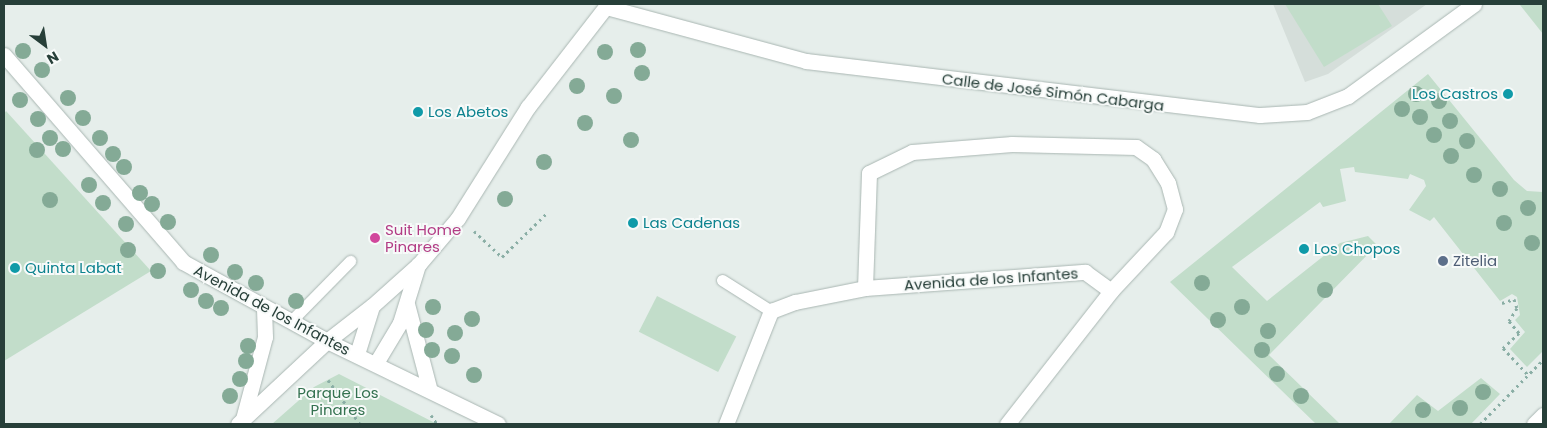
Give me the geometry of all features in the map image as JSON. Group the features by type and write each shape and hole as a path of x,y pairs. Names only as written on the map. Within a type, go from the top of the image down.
{"street":[{"name":"Calle de José Simón Cabarga","path":"607,5 806,61 1260,115 1307,112 1348,96 1474,4"},
{"path":"241,421 327,341 372,306 418,264 458,218 528,107 607,5"},
{"name":"Avenida de los Infantes","path":"4,55 183,262 264,307 292,320 327,341 429,387 498,424"},
{"path":"865,288 870,174 912,152 1012,144 1136,147 1153,159 1168,183 1175,209 1166,232 1111,291 1007,424"},
{"path":"376,363 400,323 418,264"},
{"name":"Avenida de los Infantes","path":"771,311 795,302 865,288 1085,272 1111,291"},
{"path":"407,301 429,387"},
{"path":"357,354 372,306"},
{"path":"241,421 265,337 264,307"},
{"path":"726,424 771,311"},
{"path":"1534,424 1543,415"}],"lane":[{"path":"292,320 350,261"},
{"path":"722,280 771,311"}],"path":[{"path":"483,239 502,257 548,212"},
{"path":"1502,303 1514,299 1517,308 1509,321 1519,333 1503,348 1528,375"},
{"path":"1480,424 1543,360"},
{"path":"328,380 360,424"}],"shaded area":[{"path":"1273,4 1427,4 1328,74 1305,82"}],"green space":[{"path":"1285,4 1378,4 1392,26 1324,67"},
{"path":"1543,4 1543,34 1520,5"},
{"path":"1428,74 1514,180 1527,191 1543,192 1543,351 1527,367 1510,349 1525,332 1515,320 1520,315 1517,297 1512,294 1500,301 1434,217 1430,221 1409,210 1426,186 1424,180 1410,174 1408,179 1355,172 1354,167 1340,169 1346,201 1323,207 1320,202 1232,267 1267,301 1340,243 1368,236 1377,245 1269,355 1340,424 1316,424 1170,282"},
{"path":"6,111 151,271 4,361 4,114"},
{"path":"657,296 736,336 718,372 639,332"},
{"name":"Parque Los Pinares","path":"339,374 437,424 272,424 314,387"},
{"path":"1481,378 1500,394 1471,424 1389,424 1417,395 1438,411"}],"place":[{"name":"Los Castros","path":"1508,94"},
{"name":"Los Abetos","path":"418,112"},
{"name":"Las Cadenas","path":"633,223"},
{"name":"Suit Home Pinares","path":"375,238"},
{"name":"Los Chopos","path":"1304,249"},
{"name":"Zitelia","path":"1443,261"},
{"name":"Quinta Labat","path":"15,268"}]}
